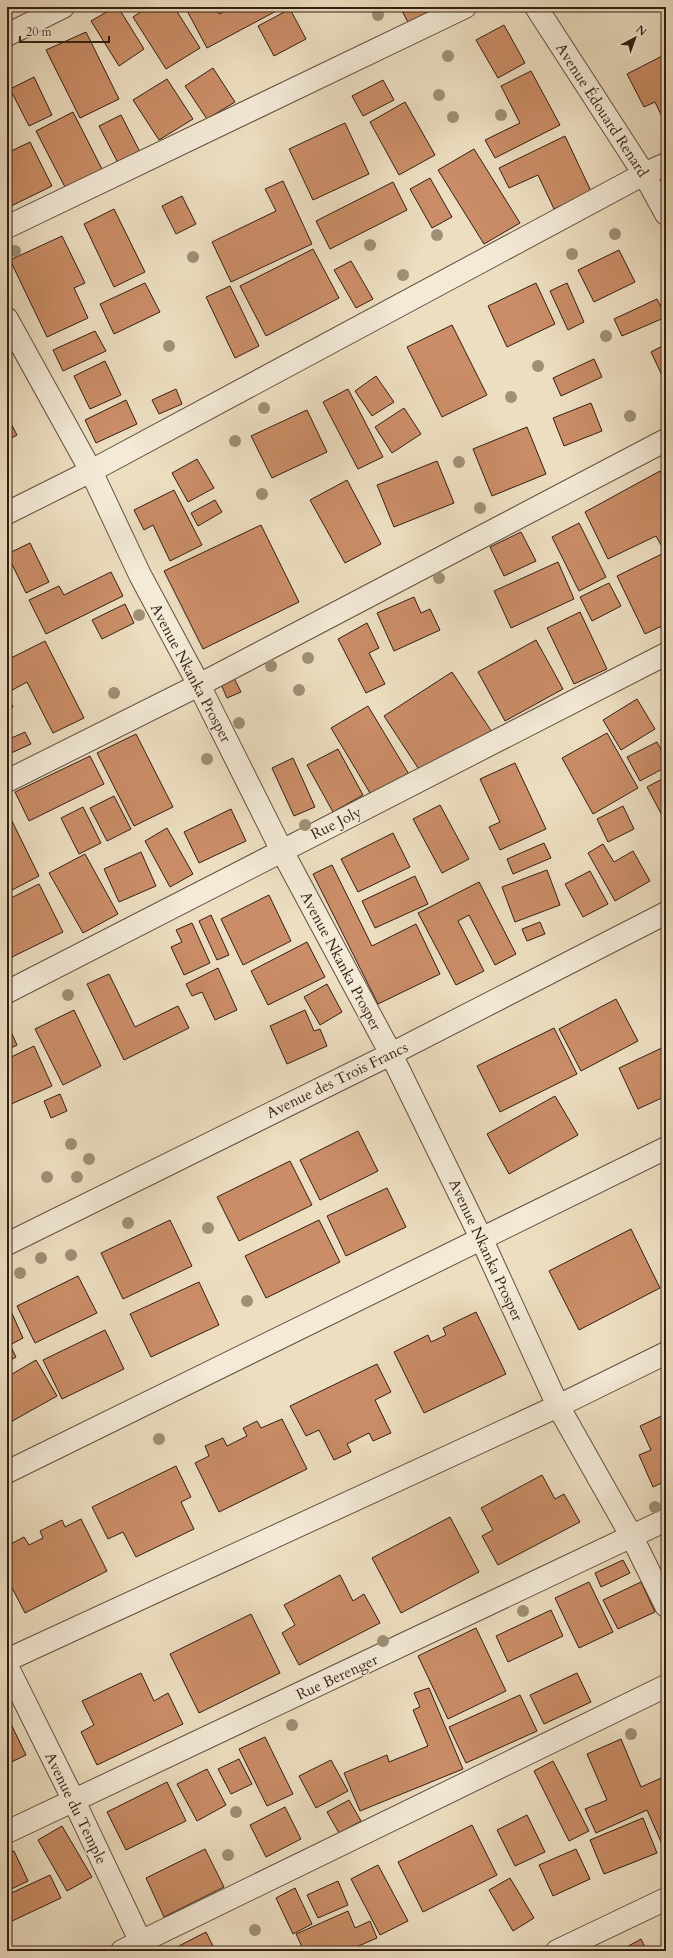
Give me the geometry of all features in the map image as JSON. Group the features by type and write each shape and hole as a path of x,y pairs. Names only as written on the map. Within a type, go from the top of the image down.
{"street":[{"path":"7,35 63,7"},
{"path":"7,227 465,7"},
{"name":"Avenue Édouard Renard","path":"536,7 644,174 666,214"},
{"path":"7,513 91,471 644,174 666,164"},
{"name":"Avenue Nkanka Prosper","path":"7,319 91,471 140,575 199,685 282,851 391,1054 482,1240 558,1406 632,1537 666,1606"},
{"path":"7,781 199,685 666,440"},
{"name":"Rue Joly","path":"7,992 666,654"},
{"name":"Avenue des Trois Francs","path":"7,1244 391,1054 666,913"},
{"path":"7,1472 482,1240 666,1148"},
{"path":"7,1660 558,1406 666,1352"},
{"name":"Rue Berenger","path":"7,1832 666,1520"},
{"name":"Avenue du Temple","path":"7,1666 74,1801 136,1948"},
{"path":"136,1948 666,1686"},
{"path":"557,1951 666,1899"}],"building":[{"path":"115,7 118,7 144,49 119,66 91,21"},
{"path":"148,7 174,7 200,48 166,69 133,17"},
{"path":"185,7 215,7 219,14 232,7 279,7 280,9 207,48"},
{"path":"400,7 457,7 412,30"},
{"path":"290,9 306,39 274,56 258,26"},
{"path":"504,25 525,63 498,78 476,40"},
{"path":"86,32 119,99 80,118 46,50"},
{"path":"666,54 666,125 655,102 644,107 627,74"},
{"path":"213,68 235,102 207,119 185,86"},
{"path":"531,71 560,125 495,158 485,140 520,123 501,86"},
{"path":"34,77 52,115 29,126 10,89"},
{"path":"167,79 193,119 159,140 133,100"},
{"path":"383,80 394,100 363,116 352,96"},
{"path":"405,102 435,155 399,175 370,122"},
{"path":"73,112 103,171 66,189 36,131"},
{"path":"121,115 140,152 118,163 99,126"},
{"path":"345,123 369,174 313,200 289,149"},
{"path":"565,136 591,191 554,209 538,175 509,188 499,168"},
{"path":"30,142 52,186 7,208 7,153"},
{"path":"474,149 520,223 484,244 438,170"},
{"path":"430,178 452,217 432,228 410,189"},
{"path":"283,181 312,244 231,282 212,242 276,211 265,189"},
{"path":"393,182 407,210 330,249 316,221"},
{"path":"182,196 196,224 176,234 162,206"},
{"path":"114,209 145,272 114,287 84,224"},
{"path":"62,236 85,283 74,288 88,318 47,337 10,260"},
{"path":"313,249 339,298 266,336 240,286"},
{"path":"619,250 635,282 594,302 578,270"},
{"path":"351,261 373,299 356,308 334,270"},
{"path":"145,283 160,312 114,334 100,304"},
{"path":"536,283 555,324 507,347 488,306"},
{"path":"567,283 584,322 568,330 550,291"},
{"path":"230,286 259,346 235,358 206,297"},
{"path":"657,299 666,317 622,336 614,319"},
{"path":"452,325 487,395 442,417 407,347"},
{"path":"95,331 106,351 63,371 53,350"},
{"path":"666,344 666,384 651,352"},
{"path":"594,359 602,377 561,396 553,378"},
{"path":"105,361 121,395 90,409 74,376"},
{"path":"376,376 394,402 372,416 355,391"},
{"path":"176,389 182,404 159,414 152,400"},
{"path":"348,389 383,457 358,469 323,402"},
{"path":"126,400 137,424 96,443 85,420"},
{"path":"591,403 602,431 564,446 553,418"},
{"path":"404,408 421,434 392,453 375,427"},
{"path":"307,410 327,452 272,478 251,436"},
{"path":"7,416 17,435 7,441"},
{"path":"527,427 546,474 492,496 473,449"},
{"path":"197,459 214,488 188,502 172,473"},
{"path":"437,461 454,503 394,527 377,485"},
{"path":"660,471 666,484 666,542 661,545 656,536 608,559 585,512"},
{"path":"347,480 381,544 345,563 310,500"},
{"path":"174,490 202,545 170,561 153,525 144,530 134,510"},
{"path":"215,500 222,512 198,526 191,513"},
{"path":"579,523 606,577 579,591 552,537"},
{"path":"261,525 299,602 203,649 164,571"},
{"path":"521,532 536,561 504,576 490,547"},
{"path":"30,543 49,582 26,593 7,554"},
{"path":"666,552 666,624 645,634 617,576"},
{"path":"558,562 574,599 511,628 494,591"},
{"path":"111,572 123,596 46,634 29,600 59,586 64,595"},
{"path":"609,583 621,606 592,621 580,597"},
{"path":"414,597 421,613 430,609 440,630 394,651 377,613"},
{"path":"125,604 134,623 102,639 92,620"},
{"path":"580,612 607,669 574,684 547,628"},
{"path":"367,623 379,648 369,653 385,684 366,693 338,639"},
{"path":"536,640 563,689 505,721 478,672"},
{"path":"45,641 84,718 53,733 27,682 7,693 7,660"},
{"path":"452,672 492,732 424,777 384,716"},
{"path":"233,676 241,692 227,698 220,682"},
{"path":"7,695 13,707 7,710"},
{"path":"637,699 655,729 621,750 603,720"},
{"path":"368,706 410,776 373,798 331,728"},
{"path":"25,732 31,744 9,754 7,751 7,740"},
{"path":"607,733 638,788 593,814 562,758"},
{"path":"136,734 173,807 134,826 97,753"},
{"path":"657,742 666,759 666,767 640,781 627,757"},
{"path":"338,749 363,795 333,812 307,765"},
{"path":"90,756 104,784 29,821 15,792"},
{"path":"293,758 315,807 294,816 272,768"},
{"path":"515,763 546,829 500,850 489,827 500,822 480,779"},
{"path":"666,777 666,820 665,821 647,787"},
{"path":"114,796 131,829 107,841 90,808"},
{"path":"440,805 469,859 442,873 413,819"},
{"path":"623,806 634,829 608,842 597,819"},
{"path":"83,807 101,843 79,854 61,818"},
{"path":"231,809 246,841 199,863 184,832"},
{"path":"10,817 39,876 12,890 7,880 7,819"},
{"path":"167,828 193,874 170,887 145,841"},
{"path":"393,833 410,867 358,892 341,859"},
{"path":"544,843 551,858 513,874 507,859"},
{"path":"603,844 614,862 633,851 650,881 615,901 588,853"},
{"path":"141,852 156,886 119,902 104,869"},
{"path":"85,854 118,914 83,933 49,873"},
{"path":"332,865 372,946 416,924 440,974 378,1004 313,874"},
{"path":"547,870 560,905 515,922 502,887"},
{"path":"590,871 608,904 583,917 565,884"},
{"path":"415,876 428,904 375,928 362,901"},
{"path":"479,882 516,954 495,965 469,915 458,921 484,971 456,985 418,913"},
{"path":"39,884 63,932 8,959 7,900"},
{"path":"269,895 291,941 243,965 221,919"},
{"path":"211,915 229,955 217,960 199,921"},
{"path":"540,922 545,934 527,941 522,929"},
{"path":"192,923 210,963 184,975 171,947 182,942 176,930"},
{"path":"307,942 325,977 268,1005 251,971"},
{"path":"218,968 237,1010 215,1020 202,992 192,996 186,984"},
{"path":"109,974 135,1027 178,1006 189,1028 124,1060 87,984"},
{"path":"327,984 342,1012 320,1025 304,997"},
{"path":"616,999 638,1041 581,1071 559,1029"},
{"path":"74,1010 101,1066 63,1085 35,1029"},
{"path":"305,1010 314,1031 320,1029 327,1046 287,1064 270,1026"},
{"path":"7,1023 17,1045 7,1050"},
{"path":"554,1028 577,1074 500,1112 477,1066"},
{"path":"34,1046 52,1086 9,1105 7,1100 7,1059"},
{"path":"666,1046 666,1096 638,1109 619,1068"},
{"path":"60,1094 67,1111 51,1118 44,1101"},
{"path":"555,1096 578,1135 509,1174 487,1134"},
{"path":"358,1131 378,1171 320,1200 300,1160"},
{"path":"290,1161 312,1205 239,1241 217,1197"},
{"path":"387,1188 406,1227 346,1256 327,1216"},
{"path":"170,1220 192,1266 123,1299 101,1253"},
{"path":"319,1220 340,1262 266,1298 245,1256"},
{"path":"631,1229 660,1288 579,1330 549,1271"},
{"path":"78,1276 97,1313 35,1343 17,1306"},
{"path":"199,1282 219,1325 151,1357 130,1314"},
{"path":"10,1309 23,1338 10,1345 16,1357 7,1362 7,1310"},
{"path":"476,1312 506,1374 424,1413 394,1352 428,1335 431,1342 446,1335 443,1328"},
{"path":"105,1330 124,1369 62,1399 43,1360"},
{"path":"36,1360 57,1396 7,1424 7,1377"},
{"path":"377,1364 391,1392 375,1400 391,1433 373,1441 369,1433 347,1444 351,1452 334,1460 319,1430 306,1436 290,1406"},
{"path":"666,1414 666,1481 653,1487 639,1455 651,1450 640,1426"},
{"path":"282,1419 307,1469 219,1512 195,1463 209,1456 205,1446 223,1438 227,1446 247,1436 243,1428 257,1421 261,1428"},
{"path":"176,1466 191,1497 181,1502 194,1529 136,1557 123,1532 108,1539 92,1507"},
{"path":"542,1475 555,1499 564,1494 580,1522 498,1565 482,1536 493,1530 481,1508"},
{"path":"450,1517 479,1572 401,1613 372,1558"},
{"path":"81,1519 107,1571 25,1613 7,1578 7,1546 24,1537 29,1545 43,1538 40,1531 62,1520 65,1527"},
{"path":"623,1560 630,1573 601,1587 595,1573"},
{"path":"340,1575 353,1601 364,1594 380,1623 299,1665 282,1633 295,1625 284,1605"},
{"path":"589,1582 613,1632 579,1648 555,1598"},
{"path":"641,1582 655,1612 618,1629 603,1600"},
{"path":"551,1610 563,1636 508,1662 496,1636"},
{"path":"251,1614 280,1673 199,1713 170,1654"},
{"path":"476,1628 506,1691 448,1719 418,1656"},
{"path":"141,1673 154,1701 168,1693 183,1724 97,1765 81,1732 94,1725 82,1701"},
{"path":"577,1673 591,1702 544,1724 530,1695"},
{"path":"429,1688 463,1769 360,1811 344,1773 387,1755 389,1762 428,1746 413,1710 420,1707 414,1693"},
{"path":"520,1695 537,1731 466,1763 449,1727"},
{"path":"7,1716 26,1755 7,1764"},
{"path":"265,1737 293,1794 267,1806 239,1749"},
{"path":"621,1739 641,1787 666,1776 666,1853 647,1810 596,1833 585,1809 607,1800 587,1754"},
{"path":"239,1759 252,1784 231,1794 218,1769"},
{"path":"331,1760 348,1791 316,1808 299,1776"},
{"path":"553,1761 589,1831 569,1841 534,1771"},
{"path":"207,1769 226,1805 197,1821 177,1784"},
{"path":"167,1782 186,1821 126,1850 107,1812"},
{"path":"349,1800 361,1821 339,1833 327,1812"},
{"path":"285,1807 301,1839 266,1857 250,1825"},
{"path":"527,1815 545,1852 515,1866 497,1830"},
{"path":"643,1818 657,1853 604,1874 590,1840"},
{"path":"472,1825 497,1875 423,1912 398,1862"},
{"path":"62,1826 92,1877 67,1891 38,1840"},
{"path":"205,1849 224,1887 164,1917 146,1878"},
{"path":"576,1849 590,1879 553,1896 539,1865"},
{"path":"14,1851 28,1881 7,1891 7,1854"},
{"path":"378,1865 408,1921 380,1935 351,1879"},
{"path":"50,1875 61,1898 10,1922 7,1916 7,1895"},
{"path":"510,1878 534,1918 513,1931 489,1890"},
{"path":"338,1881 348,1905 318,1918 307,1895"},
{"path":"295,1888 312,1924 293,1934 276,1898"},
{"path":"348,1911 355,1928 370,1921 377,1938 347,1951 304,1951 296,1934"},
{"path":"206,1932 215,1950 177,1951 175,1948"},
{"path":"641,1939 647,1951 624,1951 623,1949"}]}
